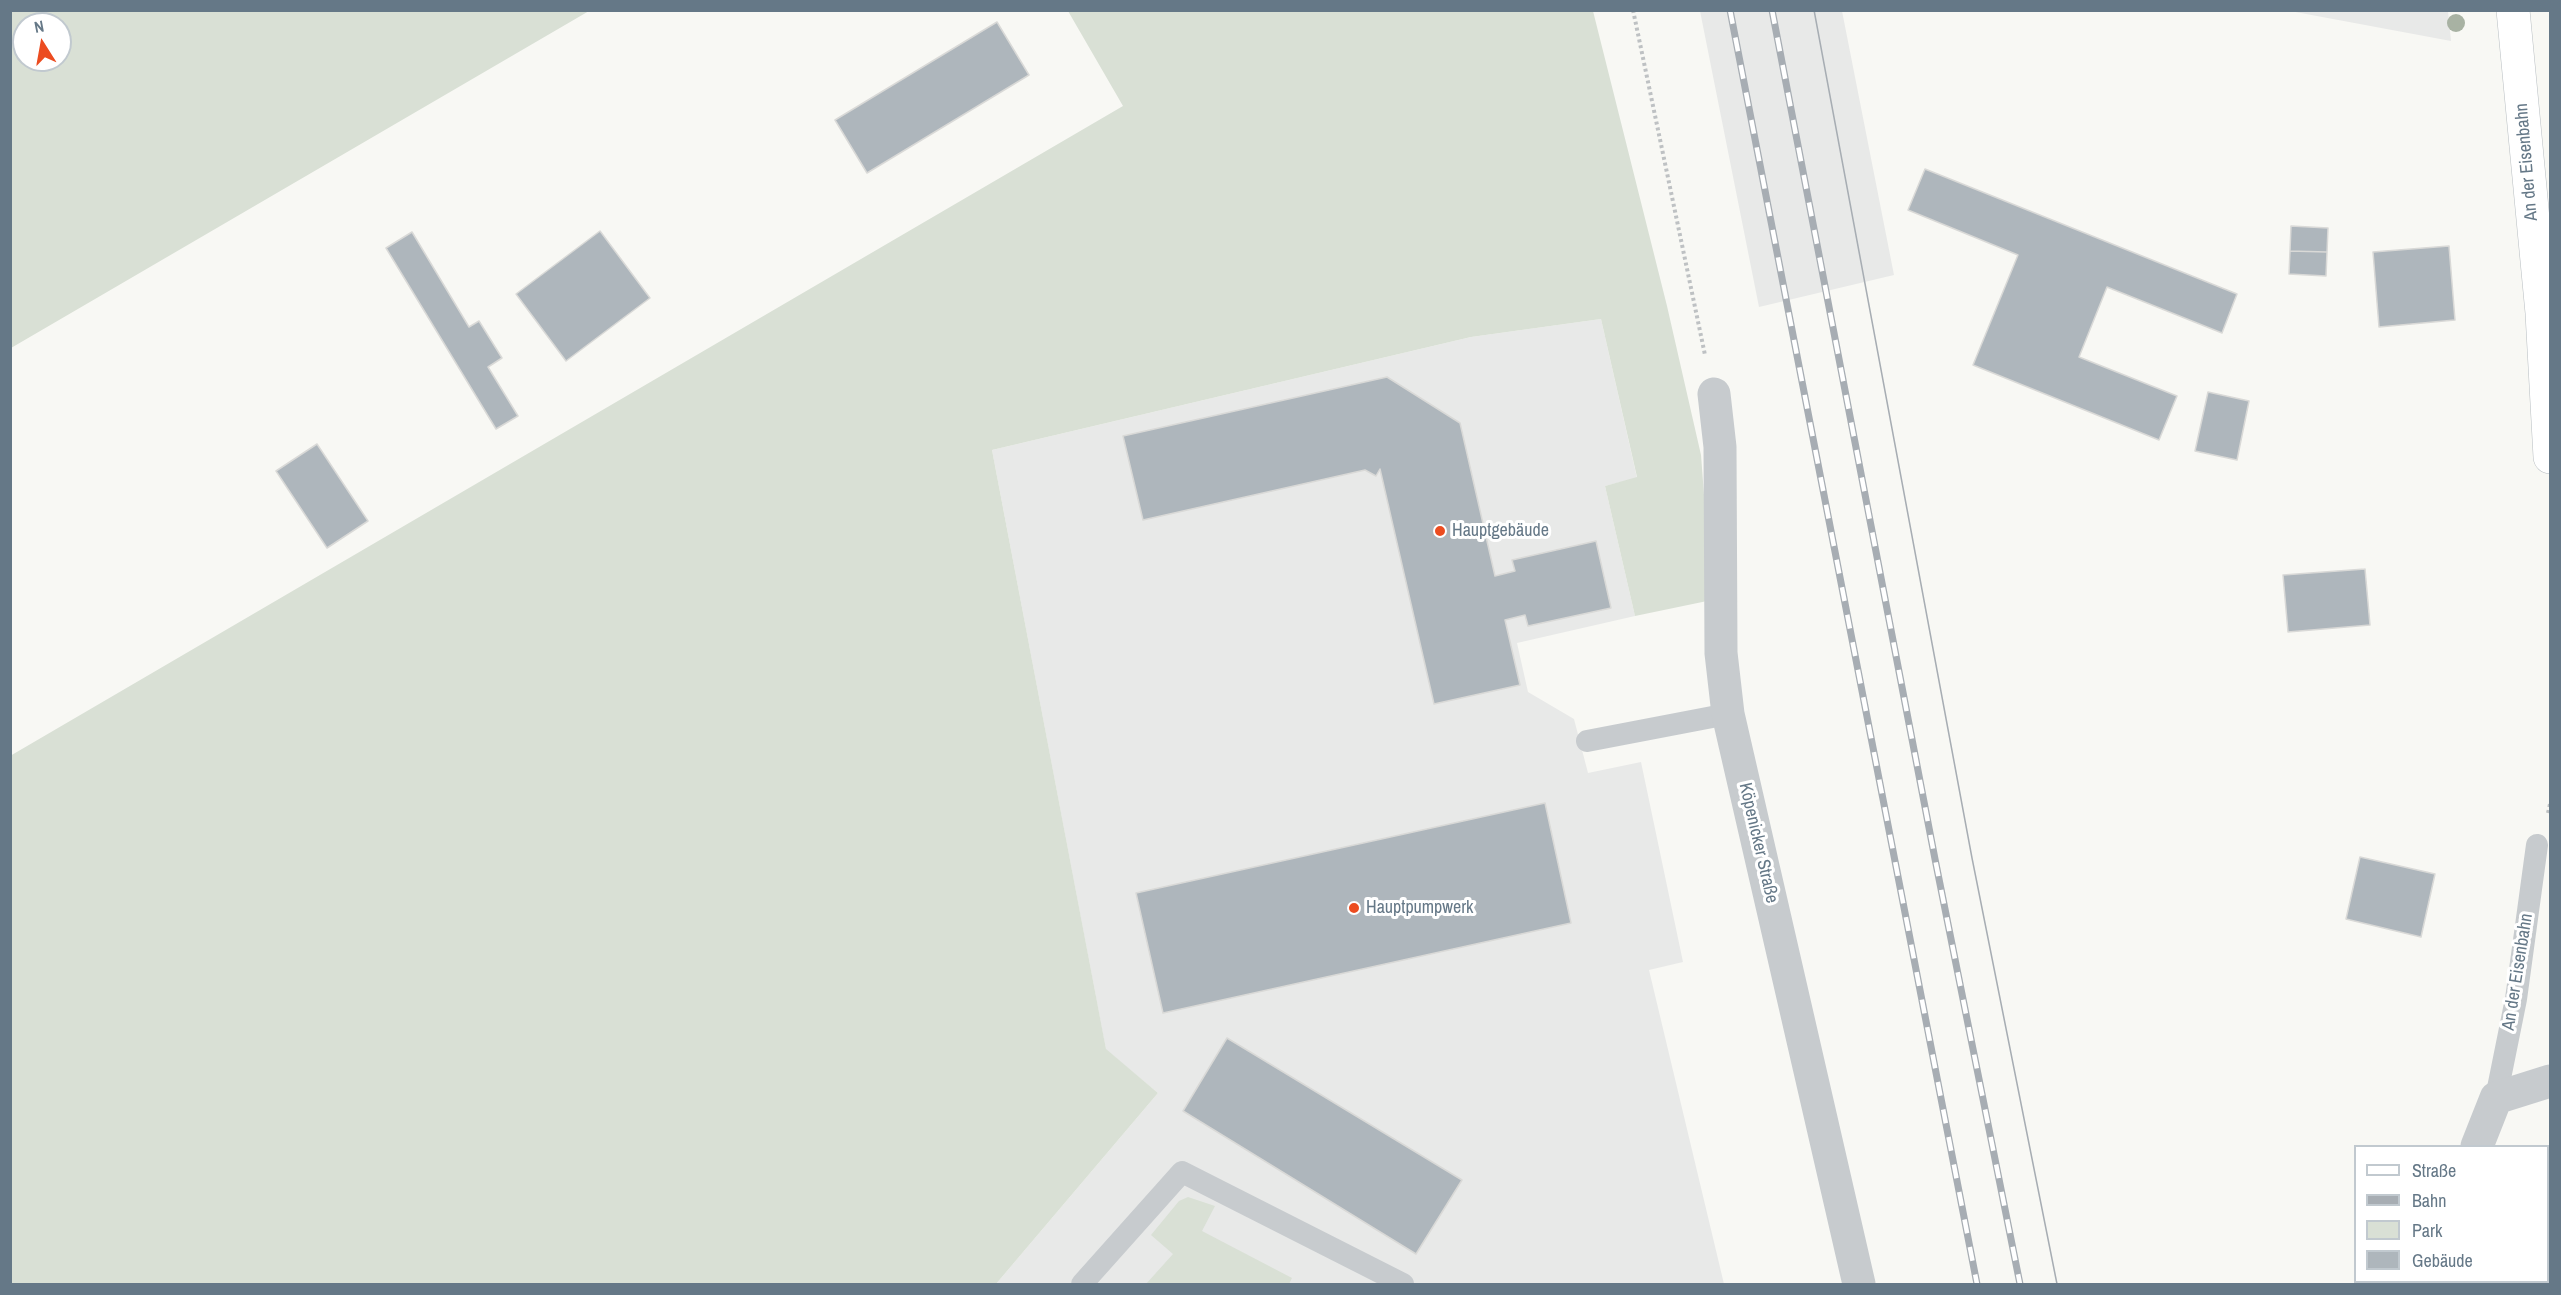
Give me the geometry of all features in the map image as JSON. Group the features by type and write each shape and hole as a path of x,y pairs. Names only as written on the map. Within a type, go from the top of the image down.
{"main road":[{"name":"An der Eisenbahn","path":"2512,10 2546,312 2550,457"}],"street":[{"name":"Köpenicker Straße","path":"1714,394 1720,447 1721,653 1728,714 1859,1284"},
{"path":"2496,1098 2550,1081"},
{"name":"An der Eisenbahn","path":"2477,1145 2496,1098"}],"lane":[{"path":"1587,741 1728,714"},
{"name":"An der Eisenbahn","path":"2496,1098 2516,999 2537,845"},
{"path":"1082,1284 1182,1172 1403,1284"}],"path":[{"path":"1634,10 1714,394"}],"shaded area":[{"path":"1700,11 1842,11 1894,275 1759,307"},
{"path":"2290,11 2448,11 2451,41"},
{"path":"1601,319 1637,478 1605,486 1635,616 1517,643 1528,692 1574,719 1588,773 1641,762 1683,962 1649,970 1724,1284 996,1284 1158,1093 1106,1050 992,450 1471,337"}],"green space":[{"path":"11,10 589,11 11,348"},
{"path":"1068,11 1593,11 1667,306 1701,455 1712,600 1635,616 1605,486 1637,477 1601,319 1471,337 992,450 1106,1049 1158,1093 996,1284 11,1284 10,756 1123,106"},
{"path":"1188,1197 1215,1206 1202,1231 1292,1278 1289,1284 1146,1284 1173,1254 1151,1235 1179,1201"}],"building":[{"path":"997,22 1029,75 867,173 835,120"},
{"path":"1925,169 2237,294 2222,333 2107,287 2079,357 2177,396 2159,440 1973,365 2018,255 1908,210"},
{"path":"2291,226 2328,228 2327,252 2290,251"},
{"path":"600,231 650,298 566,361 516,294"},
{"path":"412,232 469,327 479,321 502,358 488,367 518,416 496,429 386,248"},
{"path":"2449,246 2455,320 2379,327 2373,252"},
{"path":"2290,251 2327,252 2326,276 2289,274"},
{"name":"Hauptgebäude","path":"1387,377 1460,423 1495,576 1515,571 1512,560 1596,541 1611,608 1528,626 1525,615 1505,620 1520,685 1434,704 1380,469 1376,476 1365,470 1143,520 1123,436"},
{"path":"2208,392 2249,401 2237,460 2195,451"},
{"path":"317,444 368,521 327,548 276,471"},
{"path":"2365,569 2370,625 2288,632 2283,575"},
{"name":"Hauptpumpwerk","path":"1545,803 1571,923 1163,1013 1136,893"},
{"path":"2360,857 2435,874 2421,937 2346,919"},
{"path":"1227,1038 1462,1180 1416,1254 1183,1111"},
{"path":"2550,1225 2550,1284 2506,1284 2549,1283"}],"tram line":[{"path":"1814,10 1972,858 2057,1284"}],"railway":[{"path":"1730,10 1977,1284"},
{"path":"1772,10 1935,859 2020,1284"}],"place":[{"name":"Hauptgebäude","path":"1440,531"},
{"name":"Hauptpumpwerk","path":"1354,908"}]}
